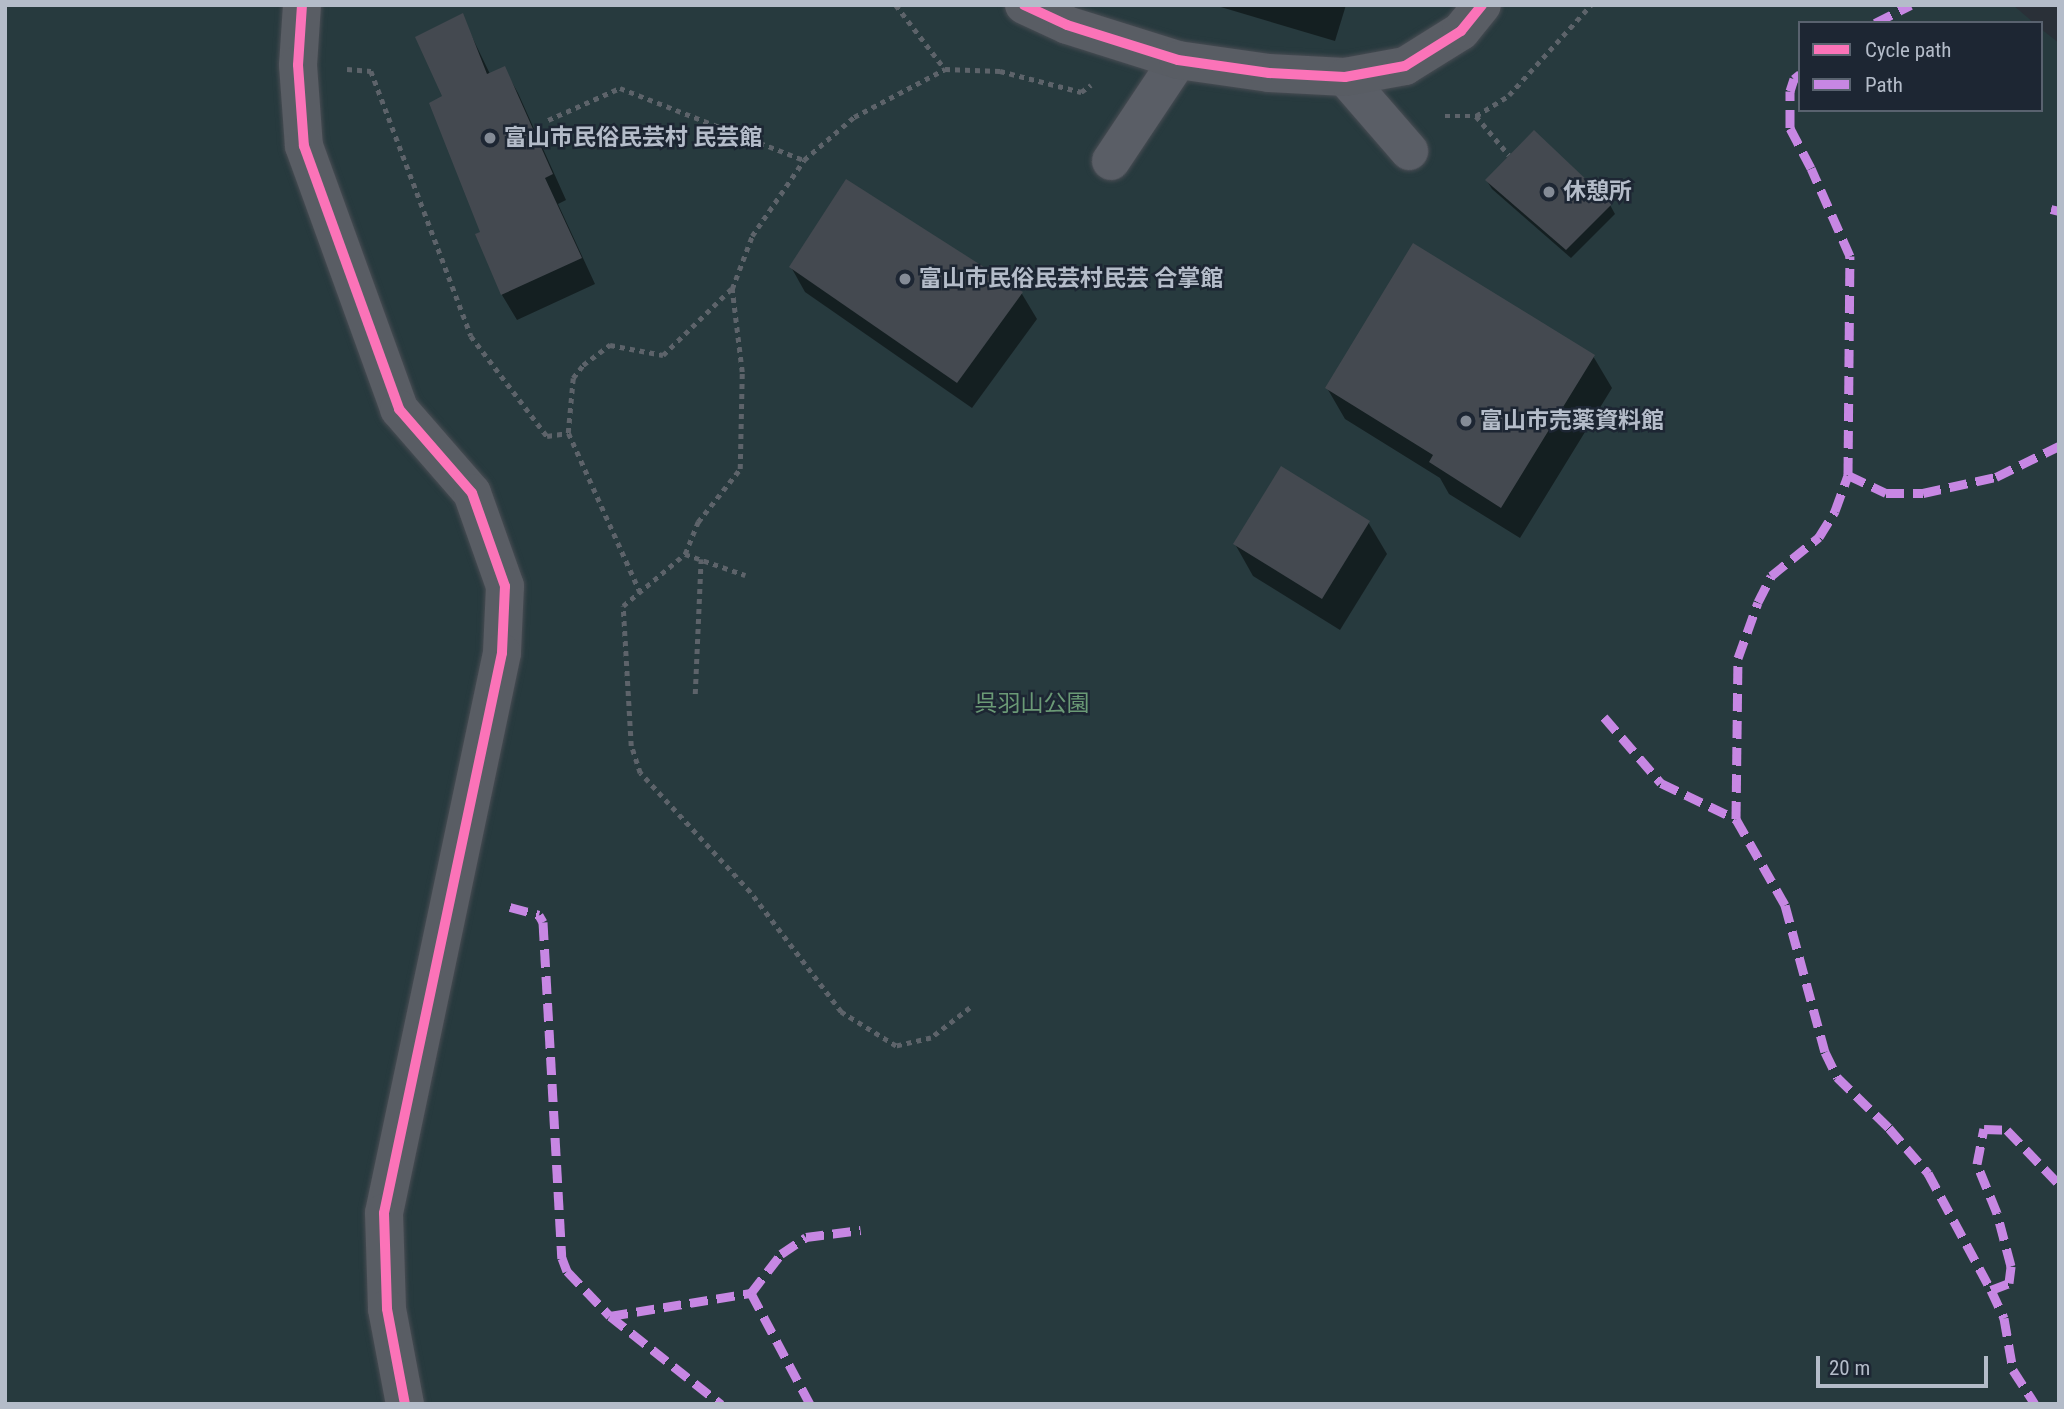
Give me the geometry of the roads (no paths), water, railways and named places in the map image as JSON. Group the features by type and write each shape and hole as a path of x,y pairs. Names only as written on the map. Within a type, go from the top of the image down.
{"street":[{"path":"302,5 298,65 304,146 399,409 472,494 505,586 502,653 384,1213 387,1309 405,1404"},
{"path":"1024,5 1067,25 1178,60 1269,73 1345,77 1405,66 1461,31 1482,5"},
{"path":"1111,161 1178,60"},
{"path":"1345,77 1409,151"}],"place":[{"name":"富山市民俗民芸村 民芸館","path":"490,138"},
{"name":"休憩所","path":"1549,192"},
{"name":"富山市民俗民芸村民芸 合掌館","path":"905,279"},
{"name":"富山市売薬資料館","path":"1466,421"}],"park label":[{"name":"呉羽山公園","path":"1032,704"}]}
